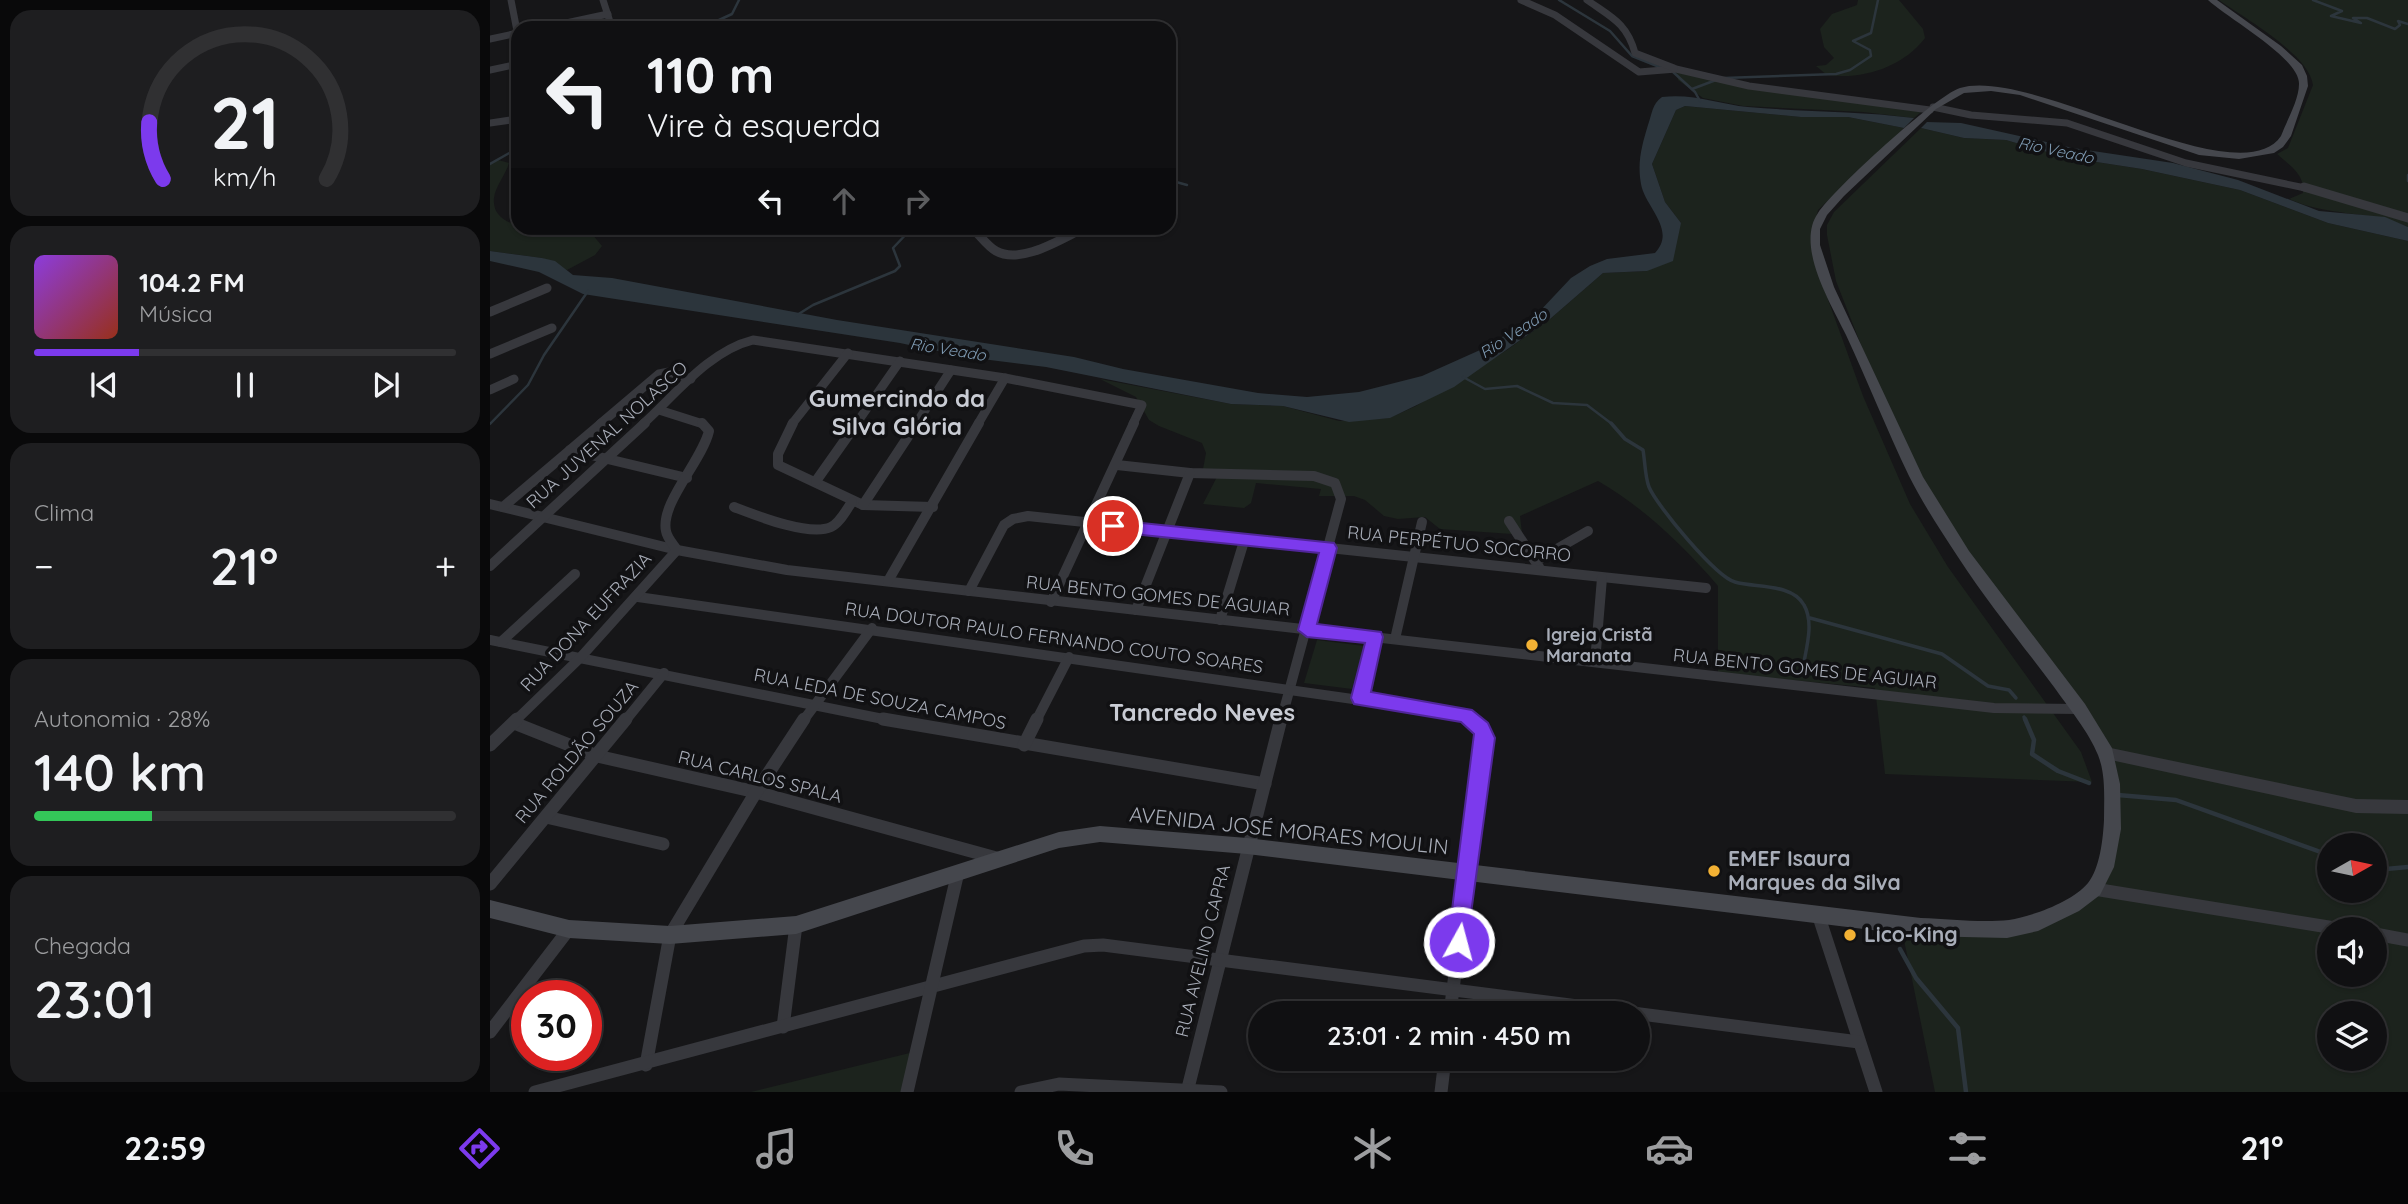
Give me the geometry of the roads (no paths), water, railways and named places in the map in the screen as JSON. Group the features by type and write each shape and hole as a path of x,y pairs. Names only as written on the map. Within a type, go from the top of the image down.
{"main road":[{"path":"2094,889 2109,851 2112,829 2112,784 2106,753 2079,709 1964,555 1933,507 1885,413 1820,267 1815,237 1822,214 1929,111 1952,93 1991,88 2022,93 2199,152 2239,156 2272,150 2280,145 2286,136 2304,86 2304,76 2299,67 2278,48 2212,0"},
{"name":"AVENIDA JOSÉ MORAES MOULIN","path":"490,909 569,929 670,935 796,925 1059,840 1100,834 1247,846 1921,927 2007,929 2058,915 2094,889"}],"street":[{"path":"511,0 515,21"},
{"path":"603,0 610,21"},
{"path":"1521,0 1561,19 1632,69 1644,73 1676,69"},
{"path":"1587,0 1623,26 1630,34 1635,53 1676,69 1749,86 1929,111 2067,123 2186,163 2305,186 2408,218"},
{"path":"581,21 609,16"},
{"path":"589,21 609,16"},
{"path":"490,42 511,37"},
{"path":"490,70 511,66"},
{"path":"979,235 994,250 1005,254 1041,248 1069,235"},
{"path":"490,312 547,288"},
{"path":"490,355 552,328"},
{"name":"RUA JUVENAL NOLASCO","path":"490,566 691,379 733,345 753,340 848,353"},
{"path":"933,507 858,503 778,465 777,452 818,388 848,353 1005,378 1142,405 1051,602"},
{"path":"816,481 900,361"},
{"path":"734,507 773,520 825,529 835,524 858,503 951,370"},
{"path":"503,507 659,374 669,372 691,379"},
{"path":"888,581 1005,378"},
{"path":"490,390 514,379"},
{"path":"659,410 694,419 708,428 702,453 667,518 666,531 677,551"},
{"path":"570,450 687,478"},
{"path":"1116,465 1190,473 1136,610"},
{"name":"RUA AVELINO CAPRA","path":"1188,1088 1247,846 1341,499 1335,484 1314,476 1190,473"},
{"name":"RUA BENTO GOMES DE AGUIAR","path":"490,504 677,551 787,570 2003,709 2079,709"},
{"name":"RUA PERPÉTUO SOCORRO","path":"969,591 1008,522 1028,516 1415,558 1538,565 1602,578 1706,588"},
{"path":"1509,521 1538,565"},
{"path":"1395,639 1422,522"},
{"name":"RUA PERPÉTUO SOCORRO","path":"1538,565 1588,531"},
{"path":"1220,620 1245,538"},
{"name":"RUA DONA EUFRAZIA","path":"490,745 580,658 677,551"},
{"path":"496,641 575,574"},
{"path":"1595,663 1602,578"},
{"name":"RUA DOUTOR PAULO FERNANDO COUTO SOARES","path":"638,597 872,628 1465,715 1476,722 1485,738 1467,873"},
{"path":"646,1065 670,935 813,706 872,628"},
{"path":"1360,698 1375,637"},
{"name":"RUA LEDA DE SOUZA CAMPOS","path":"496,641 664,673 813,706 1024,745 1265,784"},
{"path":"1024,745 1069,657"},
{"name":"RUA ROLDÃO SOUZA","path":"490,884 664,673"},
{"name":"RUA CARLOS SPALA","path":"514,723 597,756 757,792 1000,859"},
{"path":"2106,753 2356,806 2408,807"},
{"path":"546,817 663,844"},
{"path":"907,1092 958,872"},
{"path":"1451,1001 1467,873"},
{"path":"2094,889 2317,925"},
{"path":"1818,914 1876,1092"},
{"path":"783,1027 796,925"},
{"path":"490,1031 569,929"},
{"path":"2387,936 2408,940"},
{"path":"535,1092 646,1065 1084,946 1102,945 1859,1042"},
{"path":"1441,1092 1444,1071"},
{"path":"1021,1092 1059,1084 1188,1088 1221,1092"}],"water":[{"name":"Rio Veado","path":"1662,97 1695,98 1748,107 1914,118 1904,128 1848,117 1801,117 1685,106 1676,110 1652,164 1665,202 1681,223 1673,261 1647,271 1603,273 1550,319 1454,387 1390,418 1349,422 1283,406 1231,404 1046,367 966,357 900,343 583,294 539,272 490,261 490,251 542,258 555,261 573,275 612,278 837,320 1074,357 1123,369 1258,393 1307,397 1359,392 1422,376 1489,346 1539,312 1571,278 1590,266 1607,259 1655,253 1663,236 1658,218 1641,184 1640,161 1653,110"},
{"path":"1927,122 1961,123 2073,148 2173,163 2238,180 2319,211 2385,217 2408,227 2408,241 2328,223 2240,190 2142,169 2064,157 2006,140 1964,138 1921,128"}],"waterway":[{"path":"719,20 732,14 739,0"},
{"path":"1559,0 1610,31 1632,56 1662,68"},
{"path":"1724,78 1836,74 1850,70 1871,56 1870,50 1853,41 1871,33 1878,0"},
{"path":"2313,0 2342,11 2331,16 2361,23 2353,18 2367,18 2395,29 2400,25 2398,21 2408,24"},
{"path":"1672,71 1695,92 1700,101"},
{"path":"1692,89 1716,80"},
{"path":"490,164 511,152"},
{"path":"2408,175 2408,181"},
{"path":"1176,182 1187,185"},
{"path":"797,315 813,305 895,271 900,266 893,248 905,235"},
{"path":"490,424 528,385 544,355 588,291"},
{"path":"1463,377 1485,389 1517,386 1553,403 1587,405 1612,424"},
{"path":"1612,424 1625,439 1643,450 1648,483 1654,496 1688,540 1715,568 1735,582 1791,593 1804,605 1809,629 1802,673"},
{"path":"1810,618 1942,654 1988,686 2009,690 2016,698"},
{"path":"2025,719 2034,740 2032,754 2058,771 2089,783"},
{"path":"2118,795 2176,800 2317,851"},
{"path":"2387,869 2408,867"},
{"path":"1900,949 1916,978 1958,1028 1966,1092"}],"place":[{"name":"Igreja Cristã Maranata","path":"1532,645"},
{"name":"EMEF Isaura Marques da Silva","path":"1714,871"},
{"name":"Lico-King","path":"1850,935"}],"district":[{"name":"Gumercindo da Silva Glória","path":"897,413"},
{"name":"Tancredo Neves","path":"1202,713"}]}
